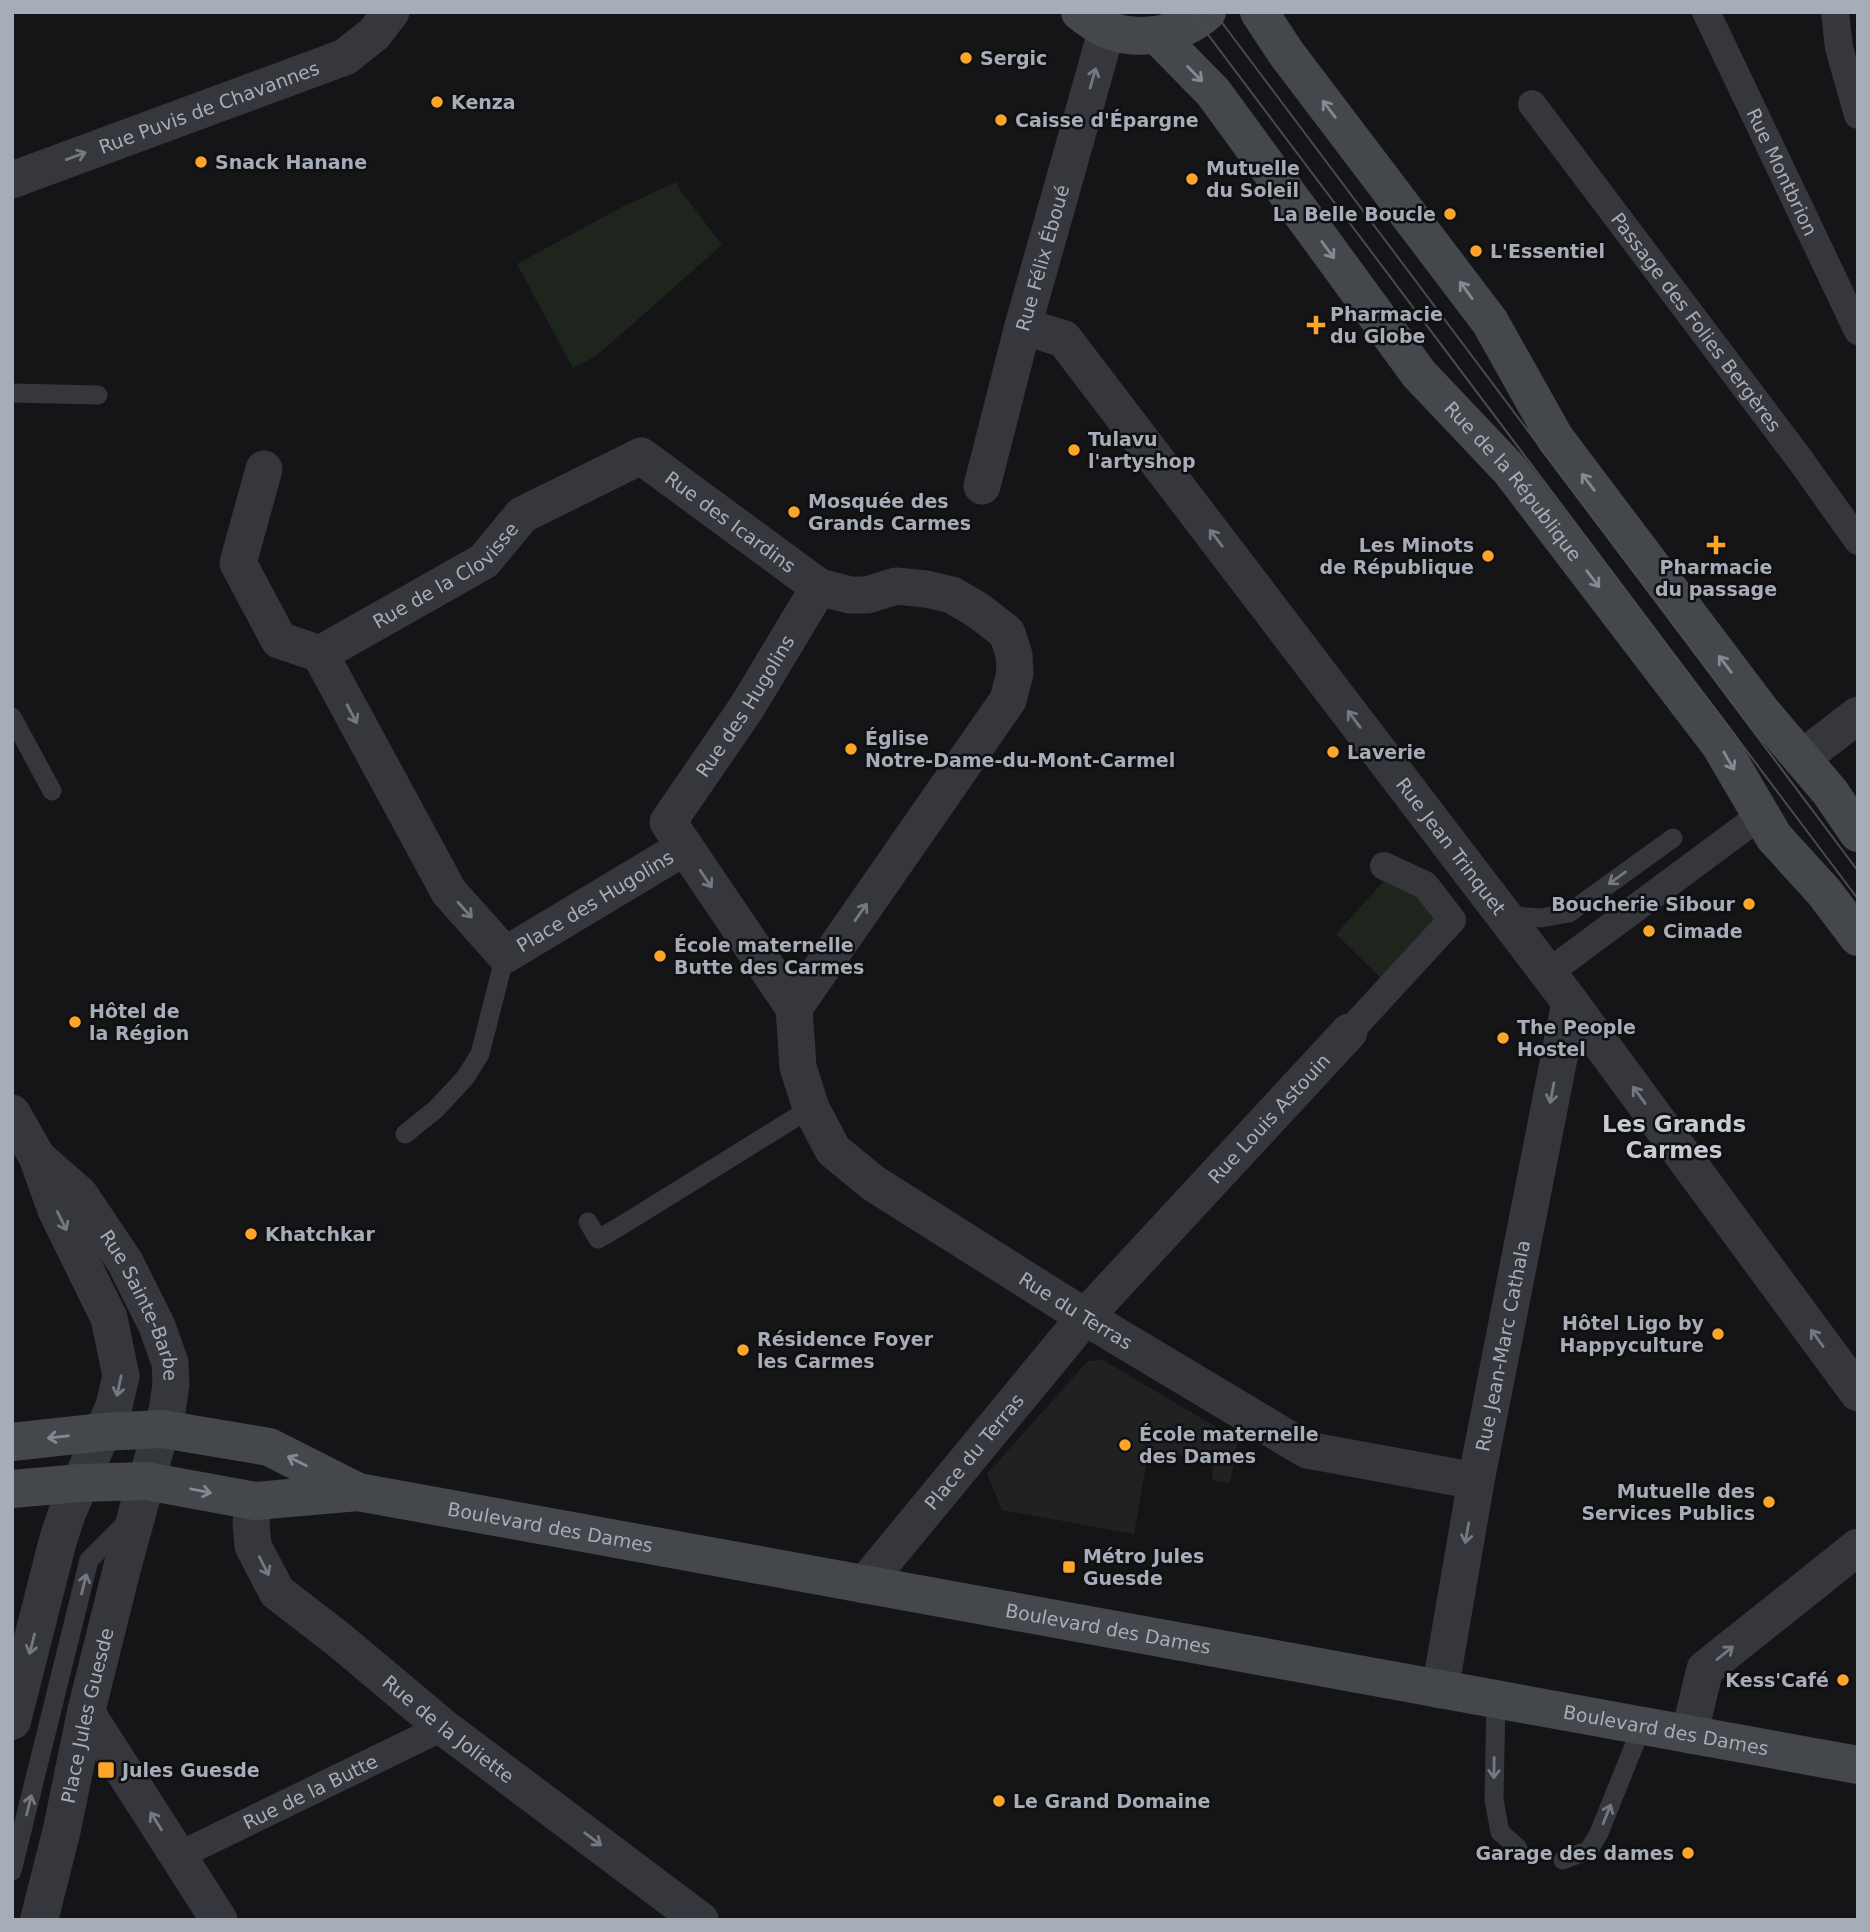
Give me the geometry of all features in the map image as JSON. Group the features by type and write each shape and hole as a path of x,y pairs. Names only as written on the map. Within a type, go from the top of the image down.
{"main road":[{"path":"1093,21 1129,34 1157,35 1182,28 1208,12"},
{"path":"1259,12 1286,53 1490,322 1555,438 1761,711 1830,792 1858,833"},
{"name":"Rue de la République","path":"1157,35 1213,92 1419,374 1510,470 1720,745 1774,837 1824,892 1858,937"},
{"path":"12,1442 103,1432 162,1429"},
{"name":"Boulevard des Dames","path":"162,1429 270,1447 358,1492"},
{"path":"12,1489 80,1483 141,1497"},
{"name":"Boulevard des Dames","path":"141,1497 255,1501 358,1492 1858,1765"}],"street":[{"name":"Rue Puvis de Chavannes","path":"12,180 345,57 374,34 391,12"},
{"name":"Rue Montbrion","path":"1706,12 1858,331"},
{"path":"1835,12 1839,48 1858,115"},
{"name":"Rue Félix Éboué","path":"982,486 1024,327 1093,21"},
{"name":"Passage des Folies Bergères","path":"1532,104 1858,541"},
{"name":"Rue Jean Trinquet","path":"1024,327 1065,339 1570,1002 1858,1392"},
{"name":"Rue des Icardins","path":"640,456 819,587"},
{"name":"Rue de la Clovisse","path":"320,654 484,561 522,514 640,456"},
{"path":"264,469 238,562 279,640 320,654 449,892 505,955"},
{"path":"676,834 794,1008 1008,700 1015,673 1014,655 1007,632 979,611 952,595 926,589 896,586 867,595 850,595 819,587"},
{"name":"Rue des Hugolins","path":"676,834 747,707 819,587"},
{"path":"1801,759 1858,715"},
{"path":"1548,973 1696,842 1761,815"},
{"name":"Place des Hugolins","path":"505,955 676,834"},
{"name":"Rue Louis Astouin","path":"1084,1317 1452,920 1425,885 1384,866"},
{"name":"Rue Jean-Marc Cathala","path":"1440,1690 1476,1481 1570,1002"},
{"name":"Rue du Terras","path":"794,1008 798,1067 811,1108 833,1150 873,1184 1084,1317 1307,1450 1476,1481"},
{"name":"Rue Sainte-Barbe","path":"12,1113 37,1157 56,1210 109,1318 121,1376 114,1406 80,1483"},
{"name":"Rue Sainte-Barbe","path":"37,1157 80,1195 125,1262 157,1326 170,1363 171,1384 167,1410 141,1497"},
{"name":"Place du Terras","path":"864,1585 1084,1317"},
{"path":"12,1721 58,1540 80,1483"},
{"name":"Place Jules Guesde","path":"39,1920 62,1829 86,1712 141,1497"},
{"name":"Rue de la Joliette","path":"255,1501 251,1522 253,1546 277,1592 443,1727 700,1920"},
{"path":"1689,1735 1705,1669 1858,1547"},
{"path":"86,1712 219,1920"},
{"name":"Rue de la Butte","path":"178,1856 443,1727"}],"lane":[{"path":"12,393 98,395"},
{"path":"12,717 20,752 52,791"},
{"path":"1503,915 1541,918 1569,913 1696,842"},
{"path":"405,1133 436,1109 465,1078 480,1054 505,955"},
{"path":"588,1222 597,1239 811,1108"},
{"name":"Place Jules Guesde","path":"12,1871 89,1560 141,1497"},
{"path":"1496,1700 1494,1800 1500,1832 1518,1848"},
{"path":"1563,1860 1588,1850 1600,1833 1642,1726"}],"shaded area":[{"path":"676,182 722,245 596,356 573,368 517,264 622,207"},
{"path":"1384,881 1417,896 1438,926 1383,980 1336,934"},
{"name":"École maternelle des Dames","path":"1103,1360 1238,1440 1230,1483 1212,1480 1214,1461 1149,1450 1134,1534 1002,1510 987,1474 1088,1361"}],"tram line":[{"path":"1191,12 1858,899"},
{"path":"1214,12 1858,871"}],"place":[{"name":"Sergic","path":"966,58"},
{"name":"Kenza","path":"437,102"},
{"name":"Caisse d'Épargne","path":"1001,120"},
{"name":"Snack Hanane","path":"201,162"},
{"name":"Mutuelle du Soleil","path":"1192,179"},
{"name":"La Belle Boucle","path":"1450,214"},
{"name":"L'Essentiel","path":"1476,251"},
{"name":"Pharmacie du Globe","path":"1316,325"},
{"name":"Tulavu l'artyshop","path":"1074,450"},
{"name":"Mosquée des Grands Carmes","path":"794,512"},
{"name":"Pharmacie du passage","path":"1716,545"},
{"name":"Les Minots de République","path":"1488,556"},
{"name":"Église Notre-Dame-du-Mont-Carmel","path":"851,749"},
{"name":"Laverie","path":"1333,752"},
{"name":"Boucherie Sibour","path":"1749,904"},
{"name":"Cimade","path":"1649,931"},
{"name":"École maternelle Butte des Carmes","path":"660,956"},
{"name":"Hôtel de la Région","path":"75,1022"},
{"name":"The People Hostel","path":"1503,1038"},
{"name":"Khatchkar","path":"251,1234"},
{"name":"Hôtel Ligo by Happyculture","path":"1718,1334"},
{"name":"Résidence Foyer les Carmes","path":"743,1350"},
{"name":"École maternelle des Dames","path":"1125,1445"},
{"name":"Mutuelle des Services Publics","path":"1769,1502"},
{"name":"Métro Jules Guesde","path":"1069,1567"},
{"name":"Kess'Café","path":"1843,1680"},
{"name":"Jules Guesde","path":"106,1770"},
{"name":"Le Grand Domaine","path":"999,1801"},
{"name":"Garage des dames","path":"1688,1853"}],"district":[{"name":"Les Grands Carmes","path":"1674,1137"}]}
